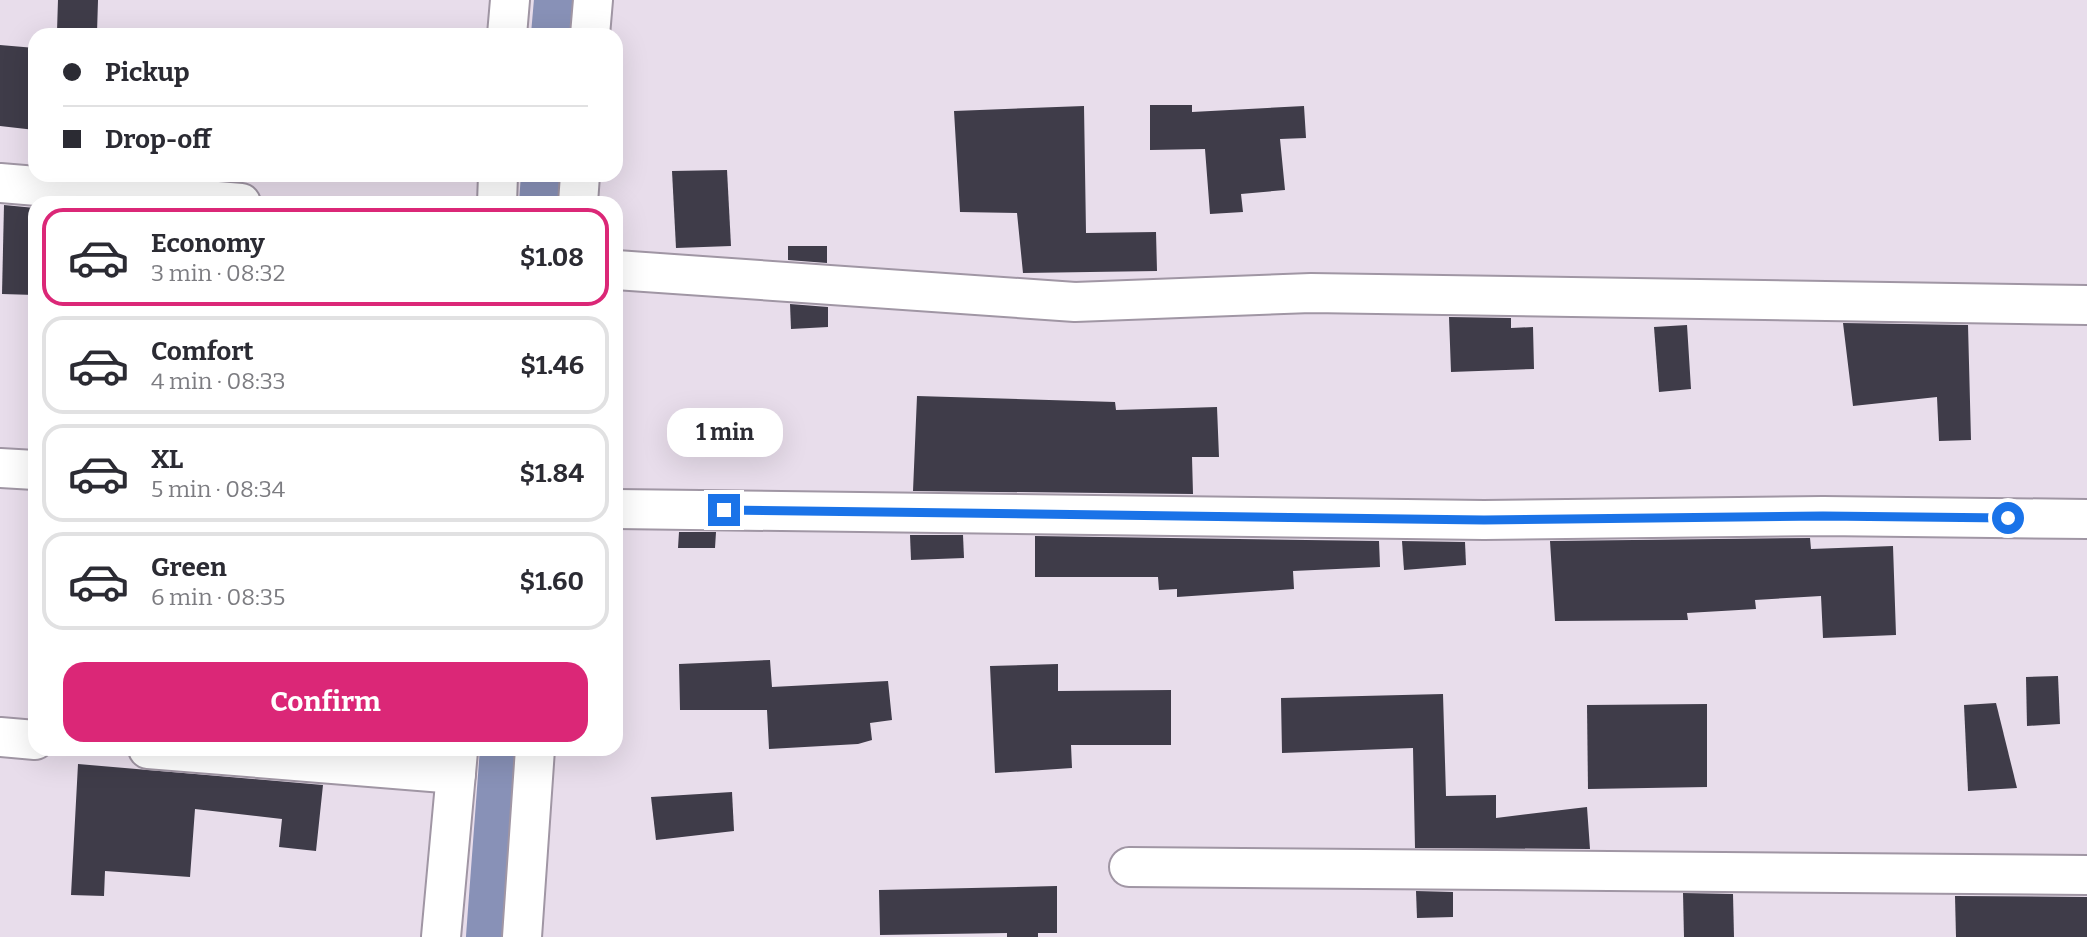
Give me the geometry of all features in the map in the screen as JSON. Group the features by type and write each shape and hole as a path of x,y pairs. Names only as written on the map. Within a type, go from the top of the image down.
{"street":[{"path":"508,28 510,0"},
{"path":"591,28 593,0"},
{"path":"0,183 157,196"},
{"path":"623,270 1075,302 1311,293 2087,305"},
{"path":"0,468 28,470"},
{"path":"623,509 1457,519 1823,516 2087,519"},
{"path":"0,737 28,739"},
{"path":"314,756 457,762 442,937"},
{"path":"522,937 535,756"},
{"path":"1129,867 2087,875"}],"building":[{"path":"58,0 98,0 97,28 57,28"},
{"path":"0,45 28,47 28,129 0,126"},
{"path":"1150,105 1192,105 1192,112 1304,106 1306,138 1280,139 1285,190 1241,194 1243,212 1210,214 1205,149 1150,150"},
{"path":"1084,106 1086,233 1156,232 1157,271 1023,273 1017,213 960,212 954,111"},
{"path":"727,170 731,246 676,248 672,171"},
{"path":"4,205 28,207 28,295 2,294"},
{"path":"788,246 827,246 827,263 788,260"},
{"path":"790,304 828,307 828,327 791,329"},
{"path":"1449,317 1511,318 1511,328 1533,327 1534,369 1451,372"},
{"path":"1843,323 1968,325 1971,440 1939,441 1937,397 1853,406"},
{"path":"1687,325 1691,389 1659,392 1654,327"},
{"path":"917,396 1115,402 1116,410 1217,407 1219,457 1192,457 1193,494 913,491"},
{"path":"679,532 716,532 715,548 678,548"},
{"path":"910,535 963,535 964,558 911,560"},
{"path":"1035,536 1379,541 1380,567 1293,571 1294,589 1177,597 1177,589 1159,590 1158,577 1035,577"},
{"path":"1810,538 1811,549 1893,546 1896,635 1823,638 1821,596 1755,600 1756,609 1687,613 1688,620 1555,621 1550,541"},
{"path":"1402,541 1465,542 1466,565 1404,570"},
{"path":"770,660 772,687 888,681 892,720 870,723 872,740 858,744 769,749 767,710 680,710 679,664"},
{"path":"1058,664 1058,691 1171,690 1171,745 1071,745 1072,768 995,773 990,666"},
{"path":"2058,676 2060,724 2027,726 2026,677"},
{"path":"1443,694 1446,796 1496,795 1496,818 1587,807 1590,849 1415,848 1413,748 1282,753 1281,698"},
{"path":"1996,703 2017,788 1968,791 1964,705"},
{"path":"1707,704 1707,787 1588,789 1587,705"},
{"path":"78,764 323,785 316,851 279,847 282,819 195,809 190,877 105,871 104,896 71,895"},
{"path":"732,792 734,831 656,840 651,797"},
{"path":"1057,886 1057,933 1038,933 1038,937 1007,937 1007,933 880,935 879,890"},
{"path":"1416,891 1453,892 1453,917 1417,918"},
{"path":"1683,893 1733,894 1734,937 1684,937"},
{"path":"1955,896 2087,897 2087,937 1956,937"}],"waterway":[{"path":"554,28 556,0"},
{"path":"542,182 542,196"},
{"path":"488,937 501,756"}],"route":[{"path":"724,510 1484,520 1823,516 2008,518"}]}
